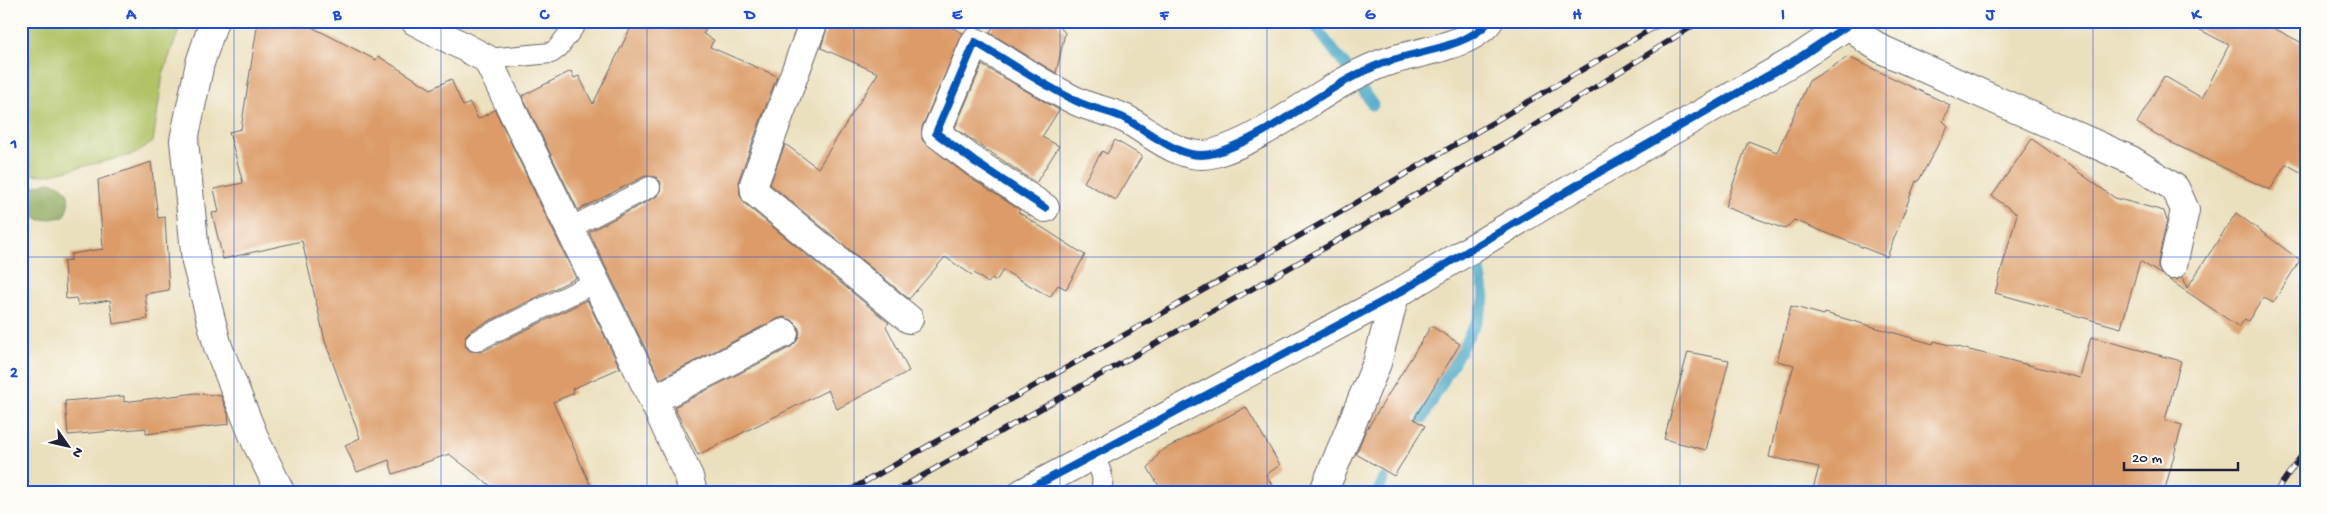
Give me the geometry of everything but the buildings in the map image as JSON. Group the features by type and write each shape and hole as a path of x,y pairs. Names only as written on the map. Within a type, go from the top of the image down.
{"street":[{"path":"214,21 200,63 184,140 196,262 218,347 256,442 281,493"},
{"path":"415,21 487,59 653,400 689,477 692,489 690,493"},
{"path":"814,21 754,184 755,192 909,319"},
{"path":"1045,208 975,162 936,133 978,32 1076,101 1124,118 1179,151 1193,154 1213,154 1240,144 1340,85 1371,69 1467,38 1484,28 1489,21"},
{"path":"1022,493 1396,295 1589,178 1797,59 1852,23 1867,40 1883,50 2131,160 2175,188 2185,210 2173,266"},
{"path":"1323,493 1376,363 1396,295"},
{"path":"653,400 784,333"}],"lane":[{"path":"487,59 551,53 558,48 578,21"},
{"path":"570,228 650,187"},
{"path":"476,342 596,282"},
{"path":"1093,456 1102,474 1103,484 1100,493"}],"green space":[{"path":"21,21 182,21 163,74 153,142 135,154 47,175 21,174"},
{"path":"49,182 62,186 68,194 69,199 64,217 41,220 21,211 21,190"}],"waterway":[{"path":"1311,21 1373,105"},
{"path":"1423,418 1478,319 1485,298 1480,269"},
{"path":"1377,493 1384,479"}],"railway":[{"path":"845,493 1322,223 1665,21"},
{"path":"892,493 1333,243 1517,136 1701,21"},
{"path":"2275,493 2306,449"}],"cycle path":[{"path":"1045,208 975,162 936,133 975,42 1037,80 1076,101 1126,119 1157,139 1179,150 1203,155 1237,145 1257,135 1337,86 1378,65 1453,44 1467,38 1489,21"},
{"path":"1022,493 1395,295 1589,178 1797,59 1854,21"}]}
